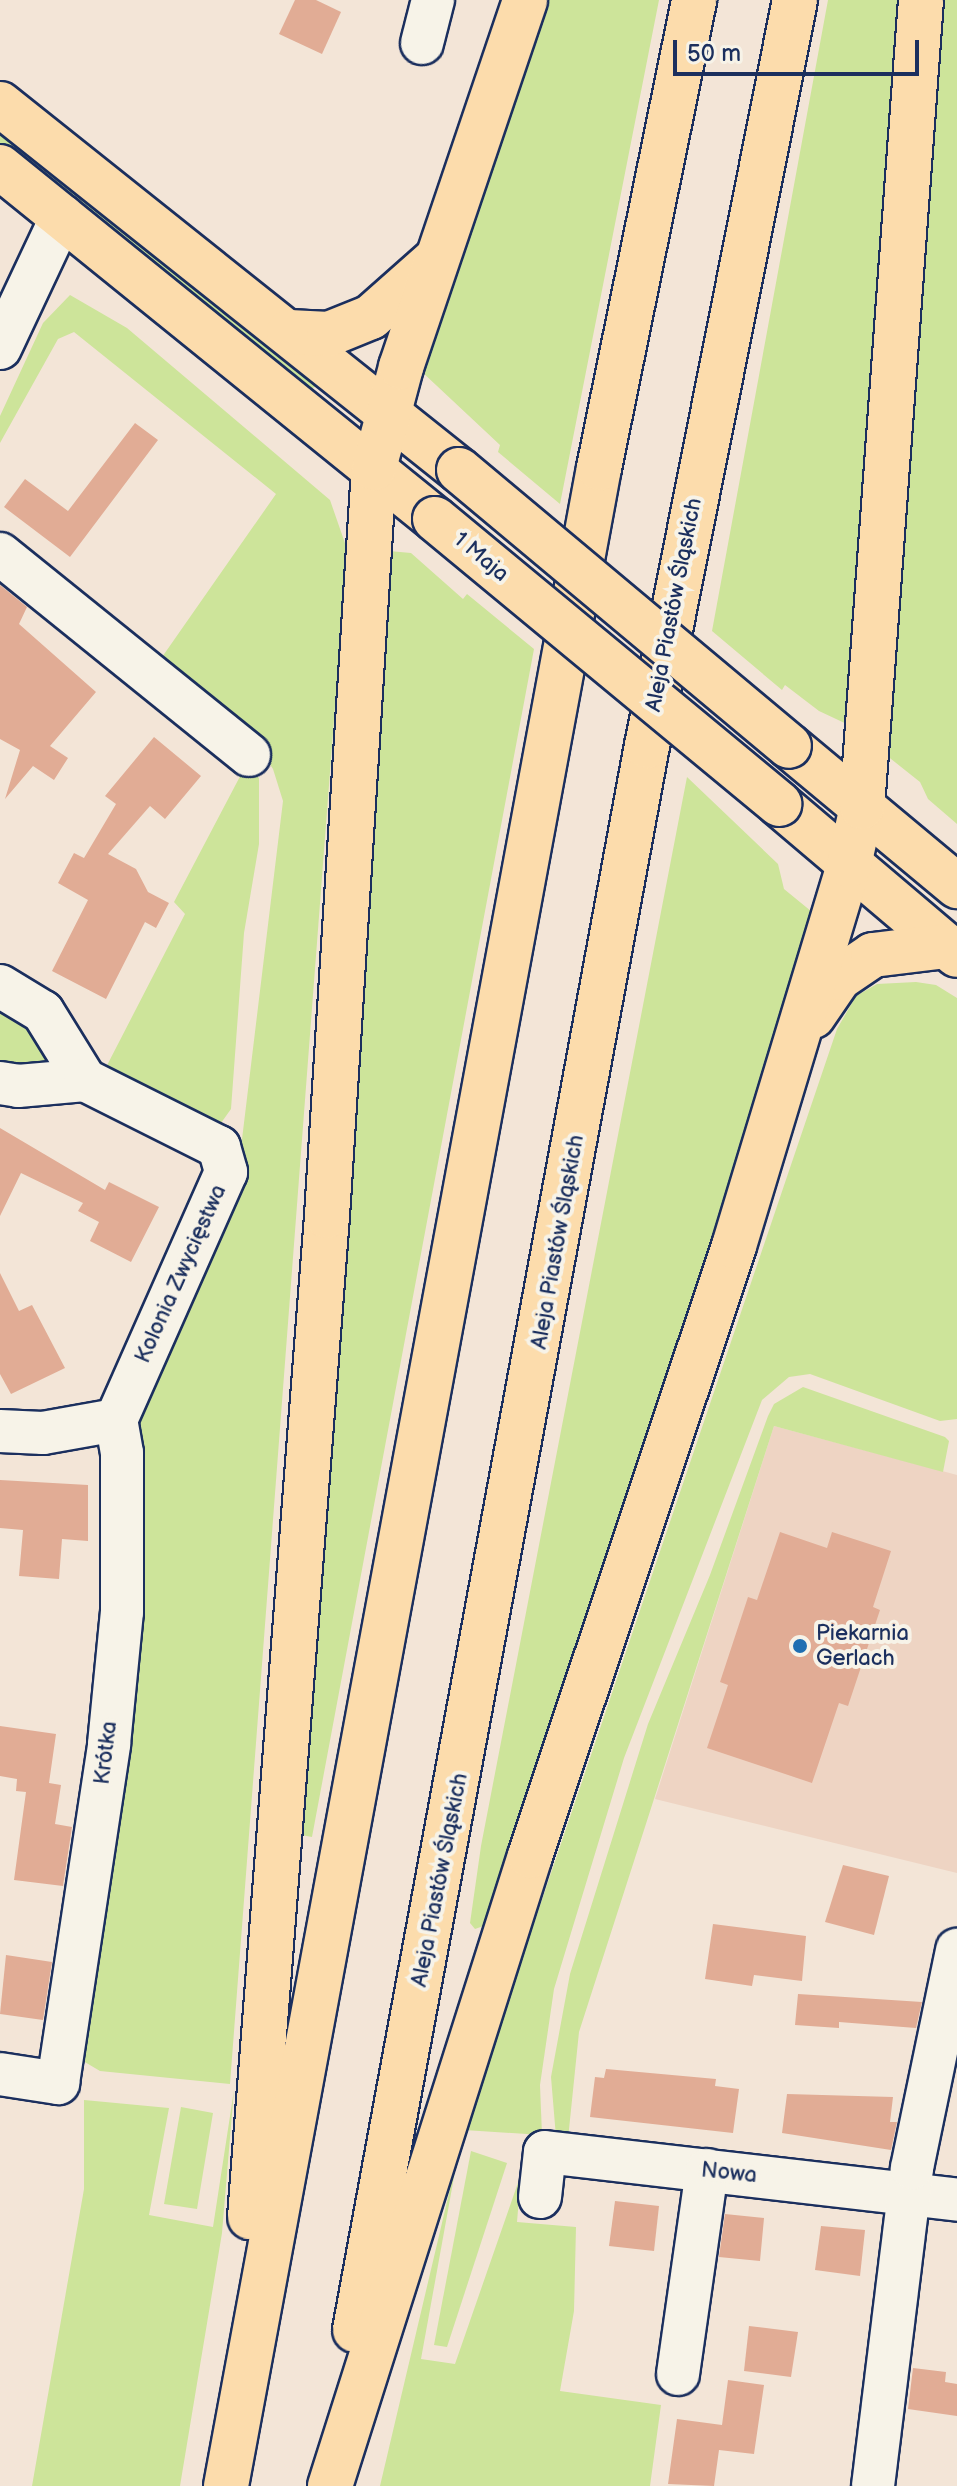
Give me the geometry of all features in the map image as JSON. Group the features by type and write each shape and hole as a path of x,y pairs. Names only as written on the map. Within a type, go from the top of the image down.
{"main road":[{"path":"225,2486 254,2169 327,1216 374,468 387,410 525,0"},
{"path":"225,2486 599,468 694,0"},
{"name":"Aleja Piastów Śląskich","path":"328,2486 647,746 795,0"},
{"path":"328,2486 525,1871 801,1035 849,865 862,807 921,0"},
{"path":"0,104 387,410 957,886"},
{"name":"1 Maja","path":"0,167 374,468 952,950"},
{"path":"289,332 329,334 371,317 438,258"},
{"path":"801,1035 839,978 873,955 952,950"}],"street":[{"path":"422,43 433,0"},
{"path":"0,348 62,216"},
{"path":"0,554 249,755"},
{"path":"0,986 43,1012 85,1080 18,1086 0,1083"},
{"name":"Kolonia Zwycięstwa","path":"85,1080 219,1147 226,1172 116,1420"},
{"path":"0,1431 43,1433 116,1420"},
{"name":"Krótka","path":"0,2074 58,2083 109,1744 122,1612 122,1453 116,1420"},
{"path":"873,2486 912,2193 912,2168 957,1950"},
{"name":"Nowa","path":"540,2197 545,2152 957,2200"},
{"path":"678,2374 707,2170"}],"shaded area":[{"path":"774,1426 957,1475 957,1873 655,1799"}],"green space":[{"path":"546,0 659,0 560,504 498,452 500,445 421,371"},
{"path":"828,0 903,0 851,726 819,711 785,685 782,690 712,631"},
{"path":"937,0 957,0 957,824 928,799 920,782 881,751"},
{"path":"0,125 320,385 310,389 0,143"},
{"path":"70,295 127,328 330,500 347,549 230,2084 100,2071 78,2058 134,1428 239,1164 283,801 273,769 254,741 160,660 276,494 74,332 58,339 0,443 0,416 43,323"},
{"path":"389,551 411,553 463,599 467,594 534,649 312,1837 296,1834"},
{"path":"246,765 259,778 259,844 244,933 231,1109 216,1130 101,1077 185,914 174,902"},
{"path":"687,777 778,864 784,889 817,916 489,1924 475,1929 470,1923 481,1846"},
{"path":"916,982 936,985 957,998 957,1419 940,1421 810,1374 789,1377 762,1400 624,1758 554,1989 540,2085 542,2135 464,2130 837,1029 856,996 877,984"},
{"path":"0,1001 66,1063 0,1072"},
{"path":"803,1387 945,1437 949,1441 943,1472 774,1426 579,2032 568,2139 556,2137 551,2077 570,1974 648,1724 710,1575 768,1416 774,1404"},
{"path":"234,2090 222,2233 180,2486 32,2486 84,2189 84,2100 169,2108 149,2215 213,2227"},
{"path":"181,2107 213,2113 197,2209 164,2204"},
{"path":"471,2151 507,2163 447,2347 434,2345"},
{"path":"458,2155 421,2359 455,2364 521,2174 517,2222 576,2227 574,2311 560,2391 661,2405 650,2486 380,2486"}],"building":[{"path":"295,0 316,0 341,12 322,54 279,34"},
{"path":"135,423 158,440 70,557 4,507 25,479 68,511"},
{"path":"0,585 27,607 19,624 96,692 50,746 68,758 54,780 33,766 5,799 20,750 0,739"},
{"path":"154,737 201,776 165,819 150,806 108,854 136,869 148,892 169,903 156,928 145,922 106,999 52,971 88,900 58,883 74,853 84,858 116,804 105,796"},
{"path":"0,1128 105,1190 109,1182 159,1207 131,1262 90,1241 99,1222 78,1211 83,1203 21,1173 0,1216"},
{"path":"0,1273 19,1311 32,1305 65,1368 11,1394 0,1374"},
{"path":"0,1480 88,1485 88,1541 62,1539 59,1579 19,1576 23,1530 0,1528"},
{"name":"Piekarnia Gerlach","path":"780,1532 827,1548 832,1532 891,1551 873,1607 880,1610 848,1706 839,1703 812,1783 707,1748 728,1685 720,1682 748,1597 757,1600"},
{"path":"0,1726 56,1734 49,1783 61,1785 55,1824 72,1827 63,1886 14,1880 26,1792 16,1791 17,1779 0,1776"},
{"path":"843,1865 889,1876 874,1935 825,1922"},
{"path":"713,1924 806,1936 802,1981 754,1975 752,1986 705,1979"},
{"path":"6,1955 52,1962 43,2020 0,2014"},
{"path":"798,1994 922,2002 916,2028 839,2022 839,2028 795,2025"},
{"path":"606,2069 716,2079 715,2086 739,2089 733,2133 590,2117 595,2077 604,2078"},
{"path":"787,2094 893,2097 890,2122 897,2122 891,2150 782,2133"},
{"path":"615,2201 659,2206 654,2251 609,2246"},
{"path":"725,2214 764,2218 760,2261 719,2257"},
{"path":"821,2226 865,2230 860,2276 815,2270"},
{"path":"749,2326 798,2332 791,2377 744,2371"},
{"path":"913,2368 946,2372 945,2382 957,2384 957,2416 908,2409"},
{"path":"728,2380 764,2385 754,2454 719,2450 714,2486 668,2484 677,2419 722,2425"}],"place":[{"name":"Piekarnia Gerlach","path":"800,1646"}]}
